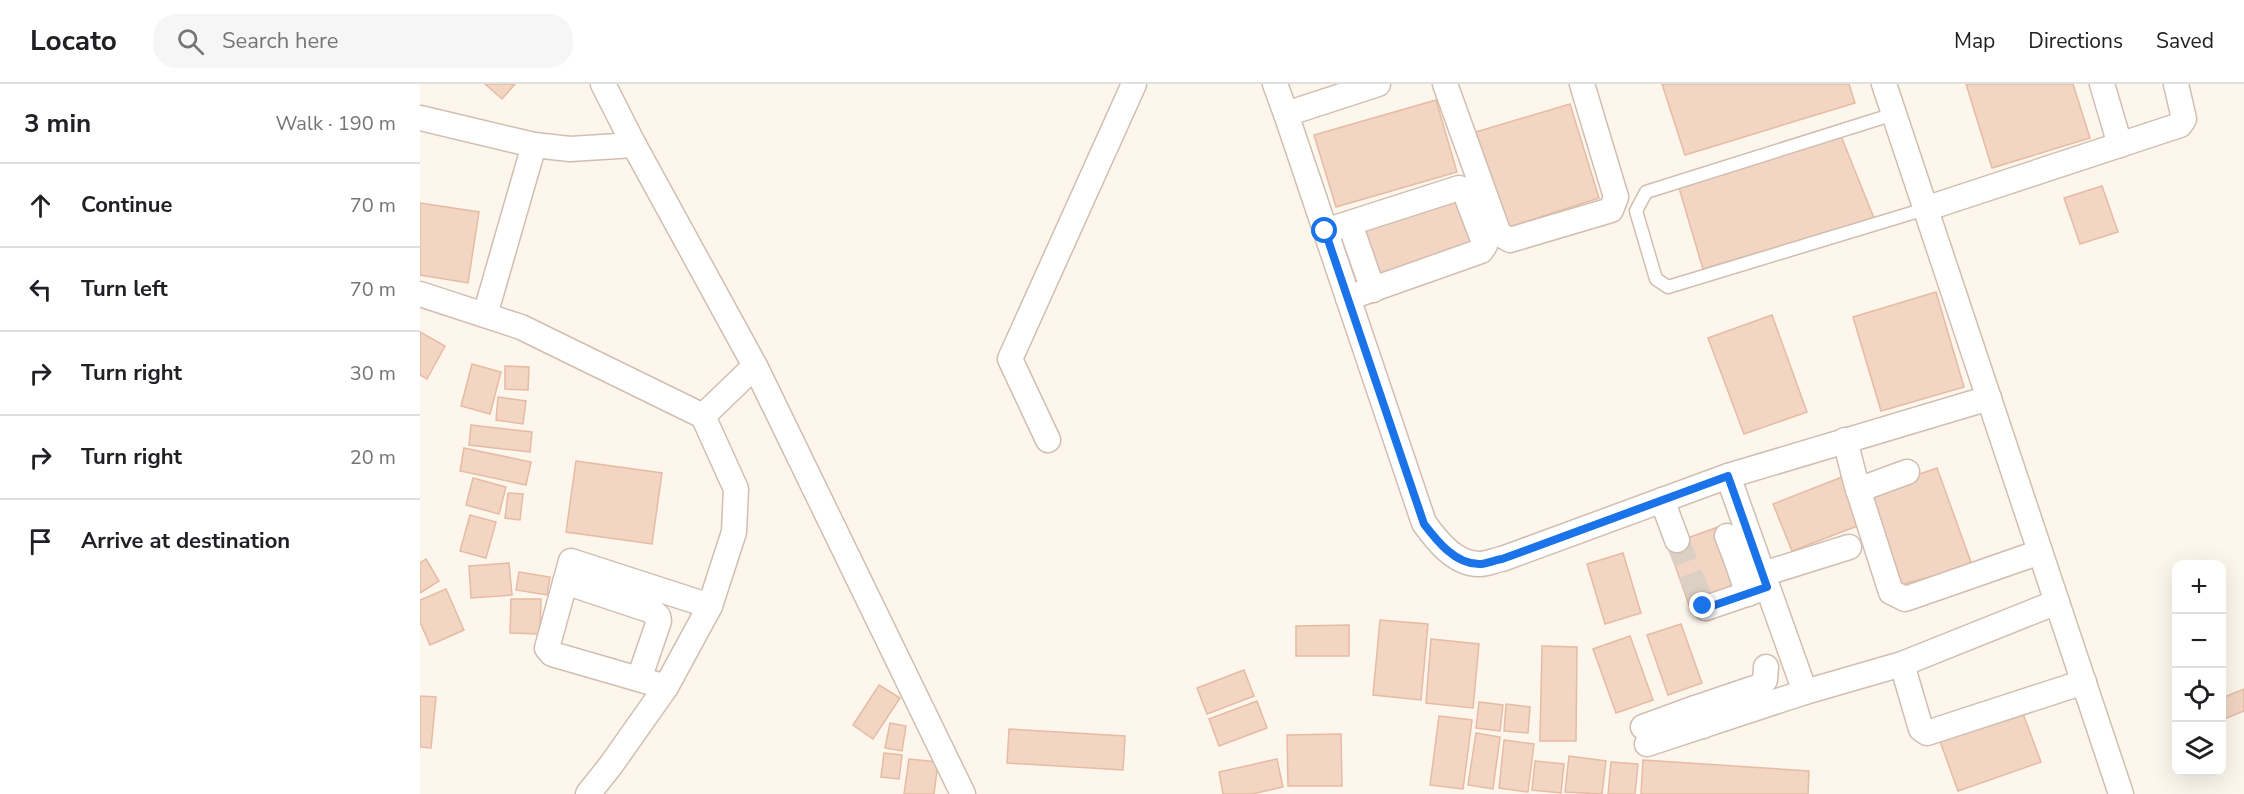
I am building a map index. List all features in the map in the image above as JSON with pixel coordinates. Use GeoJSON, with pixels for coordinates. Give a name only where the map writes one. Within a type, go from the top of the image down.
{"type":"FeatureCollection","features":[{"type":"Feature","properties":{"kind":"street"},"geometry":{"type":"LineString","coordinates":[[603,84],[755,366],[963,794]]}},
{"type":"Feature","properties":{"kind":"street"},"geometry":{"type":"LineString","coordinates":[[1048,440],[1010,358],[1134,84]]}},
{"type":"Feature","properties":{"kind":"street"},"geometry":{"type":"LineString","coordinates":[[1275,84],[1424,524],[1438,543],[1460,559],[1479,564],[1502,559],[1728,476],[1989,398]]}},
{"type":"Feature","properties":{"kind":"street"},"geometry":{"type":"LineString","coordinates":[[1286,114],[1378,84]]}},
{"type":"Feature","properties":{"kind":"street"},"geometry":{"type":"LineString","coordinates":[[1445,84],[1499,234],[1510,240],[1611,210],[1616,197],[1582,84]]}},
{"type":"Feature","properties":{"kind":"street"},"geometry":{"type":"LineString","coordinates":[[1884,84],[2121,794]]}},
{"type":"Feature","properties":{"kind":"street"},"geometry":{"type":"LineString","coordinates":[[2102,84],[2120,145]]}},
{"type":"Feature","properties":{"kind":"street"},"geometry":{"type":"LineString","coordinates":[[1925,209],[2180,125],[2184,119],[2176,84]]}},
{"type":"Feature","properties":{"kind":"street"},"geometry":{"type":"LineString","coordinates":[[420,118],[534,145],[570,149],[634,145]]}},
{"type":"Feature","properties":{"kind":"street"},"geometry":{"type":"LineString","coordinates":[[485,315],[534,145]]}},
{"type":"Feature","properties":{"kind":"street"},"geometry":{"type":"LineString","coordinates":[[1325,231],[1459,188],[1464,190],[1485,245],[1481,251],[1348,298]]}},
{"type":"Feature","properties":{"kind":"street"},"geometry":{"type":"LineString","coordinates":[[1350,224],[1372,290]]}},
{"type":"Feature","properties":{"kind":"street"},"geometry":{"type":"LineString","coordinates":[[420,294],[521,327],[703,416],[736,489],[734,532],[710,606],[666,687],[612,765],[588,794]]}},
{"type":"Feature","properties":{"kind":"street"},"geometry":{"type":"LineString","coordinates":[[703,416],[755,366]]}},
{"type":"Feature","properties":{"kind":"street"},"geometry":{"type":"LineString","coordinates":[[1845,440],[1858,490],[1891,592],[1905,599],[2040,552]]}},
{"type":"Feature","properties":{"kind":"street"},"geometry":{"type":"LineString","coordinates":[[1858,490],[1906,472]]}},
{"type":"Feature","properties":{"kind":"street"},"geometry":{"type":"LineString","coordinates":[[1728,476],[1754,573],[1805,692]]}},
{"type":"Feature","properties":{"kind":"street"},"geometry":{"type":"LineString","coordinates":[[1662,500],[1677,540]]}},
{"type":"Feature","properties":{"kind":"street"},"geometry":{"type":"LineString","coordinates":[[1728,536],[1754,573]]}},
{"type":"Feature","properties":{"kind":"street"},"geometry":{"type":"LineString","coordinates":[[1703,605],[1706,608],[1754,573],[1850,547]]}},
{"type":"Feature","properties":{"kind":"street"},"geometry":{"type":"LineString","coordinates":[[666,687],[552,654],[547,648],[571,561],[710,606]]}},
{"type":"Feature","properties":{"kind":"street"},"geometry":{"type":"LineString","coordinates":[[565,582],[652,611],[658,616],[659,621],[639,679]]}},
{"type":"Feature","properties":{"kind":"street"},"geometry":{"type":"LineString","coordinates":[[1645,736],[1699,717],[1805,692],[1902,664],[2057,602]]}},
{"type":"Feature","properties":{"kind":"street"},"geometry":{"type":"LineString","coordinates":[[1902,664],[1921,729],[1927,733],[2084,682]]}},
{"type":"Feature","properties":{"kind":"street"},"geometry":{"type":"LineString","coordinates":[[1699,717],[1760,686],[1765,680],[1766,667]]}},
{"type":"Feature","properties":{"kind":"lane"},"geometry":{"type":"LineString","coordinates":[[1894,114],[1646,192],[1636,211],[1656,279],[1668,287],[1925,209]]}},
{"type":"Feature","properties":{"kind":"building"},"geometry":{"type":"Polygon","coordinates":[[[485,84],[515,84],[502,99],[485,84]]]}},
{"type":"Feature","properties":{"kind":"building"},"geometry":{"type":"Polygon","coordinates":[[[1662,84],[1849,84],[1855,103],[1685,155],[1662,84]]]}},
{"type":"Feature","properties":{"kind":"building"},"geometry":{"type":"Polygon","coordinates":[[[1966,84],[2073,84],[2090,138],[1992,168],[1966,84]]]}},
{"type":"Feature","properties":{"kind":"building"},"geometry":{"type":"Polygon","coordinates":[[[1436,100],[1457,172],[1336,207],[1314,135],[1436,100]]]}},
{"type":"Feature","properties":{"kind":"building"},"geometry":{"type":"Polygon","coordinates":[[[1570,104],[1599,198],[1506,228],[1469,134],[1570,104]]]}},
{"type":"Feature","properties":{"kind":"building"},"geometry":{"type":"Polygon","coordinates":[[[1841,136],[1874,218],[1703,269],[1679,188],[1841,136]]]}},
{"type":"Feature","properties":{"kind":"building"},"geometry":{"type":"Polygon","coordinates":[[[2102,186],[2118,232],[2080,244],[2064,198],[2102,186]]]}},
{"type":"Feature","properties":{"kind":"building"},"geometry":{"type":"Polygon","coordinates":[[[1462,193],[1481,247],[1378,283],[1358,230],[1462,193]]]}},
{"type":"Feature","properties":{"kind":"building"},"geometry":{"type":"Polygon","coordinates":[[[420,203],[479,212],[468,283],[420,275],[420,203]]]}},
{"type":"Feature","properties":{"kind":"building"},"geometry":{"type":"Polygon","coordinates":[[[1936,292],[1964,387],[1881,411],[1853,317],[1936,292]]]}},
{"type":"Feature","properties":{"kind":"building"},"geometry":{"type":"Polygon","coordinates":[[[1772,315],[1807,412],[1744,434],[1708,338],[1772,315]]]}},
{"type":"Feature","properties":{"kind":"building"},"geometry":{"type":"Polygon","coordinates":[[[420,332],[445,346],[427,379],[420,375],[420,332]]]}},
{"type":"Feature","properties":{"kind":"building"},"geometry":{"type":"Polygon","coordinates":[[[472,364],[501,372],[490,414],[461,406],[472,364]]]}},
{"type":"Feature","properties":{"kind":"building"},"geometry":{"type":"Polygon","coordinates":[[[505,366],[529,367],[528,390],[505,389],[505,366]]]}},
{"type":"Feature","properties":{"kind":"building"},"geometry":{"type":"Polygon","coordinates":[[[498,397],[526,401],[523,424],[496,420],[498,397]]]}},
{"type":"Feature","properties":{"kind":"building"},"geometry":{"type":"Polygon","coordinates":[[[471,425],[532,432],[530,452],[469,445],[471,425]]]}},
{"type":"Feature","properties":{"kind":"building"},"geometry":{"type":"Polygon","coordinates":[[[464,448],[531,462],[526,485],[460,471],[464,448]]]}},
{"type":"Feature","properties":{"kind":"building"},"geometry":{"type":"Polygon","coordinates":[[[576,461],[662,473],[652,544],[566,532],[576,461]]]}},
{"type":"Feature","properties":{"kind":"building"},"geometry":{"type":"Polygon","coordinates":[[[1937,468],[1972,565],[1897,586],[1865,493],[1937,468]]]}},
{"type":"Feature","properties":{"kind":"building"},"geometry":{"type":"Polygon","coordinates":[[[1842,477],[1860,525],[1792,551],[1773,504],[1842,477]]]}},
{"type":"Feature","properties":{"kind":"building"},"geometry":{"type":"Polygon","coordinates":[[[473,478],[506,487],[499,514],[466,505],[473,478]]]}},
{"type":"Feature","properties":{"kind":"building"},"geometry":{"type":"Polygon","coordinates":[[[508,493],[523,494],[520,520],[505,518],[508,493]]]}},
{"type":"Feature","properties":{"kind":"building"},"geometry":{"type":"Polygon","coordinates":[[[470,515],[496,522],[486,558],[460,551],[470,515]]]}},
{"type":"Feature","properties":{"kind":"building"},"geometry":{"type":"Polygon","coordinates":[[[1718,527],[1741,590],[1690,608],[1668,545],[1718,527]]]}},
{"type":"Feature","properties":{"kind":"building"},"geometry":{"type":"Polygon","coordinates":[[[1623,553],[1641,613],[1605,624],[1587,564],[1623,553]]]}},
{"type":"Feature","properties":{"kind":"building"},"geometry":{"type":"Polygon","coordinates":[[[426,559],[439,581],[420,593],[420,563],[426,559]]]}},
{"type":"Feature","properties":{"kind":"building"},"geometry":{"type":"Polygon","coordinates":[[[509,563],[512,595],[471,598],[469,566],[509,563]]]}},
{"type":"Feature","properties":{"kind":"building"},"geometry":{"type":"Polygon","coordinates":[[[519,572],[550,577],[547,595],[516,590],[519,572]]]}},
{"type":"Feature","properties":{"kind":"building"},"geometry":{"type":"Polygon","coordinates":[[[446,589],[464,630],[430,645],[420,622],[420,600],[446,589]]]}},
{"type":"Feature","properties":{"kind":"building"},"geometry":{"type":"Polygon","coordinates":[[[511,599],[541,599],[540,634],[510,633],[511,599]]]}},
{"type":"Feature","properties":{"kind":"building"},"geometry":{"type":"Polygon","coordinates":[[[1380,620],[1428,624],[1421,700],[1373,695],[1380,620]]]}},
{"type":"Feature","properties":{"kind":"building"},"geometry":{"type":"Polygon","coordinates":[[[1681,624],[1702,683],[1668,695],[1647,635],[1681,624]]]}},
{"type":"Feature","properties":{"kind":"building"},"geometry":{"type":"Polygon","coordinates":[[[1349,625],[1349,656],[1296,656],[1296,626],[1349,625]]]}},
{"type":"Feature","properties":{"kind":"building"},"geometry":{"type":"Polygon","coordinates":[[[1630,636],[1653,700],[1616,713],[1593,649],[1630,636]]]}},
{"type":"Feature","properties":{"kind":"building"},"geometry":{"type":"Polygon","coordinates":[[[1431,639],[1479,644],[1473,708],[1426,703],[1431,639]]]}},
{"type":"Feature","properties":{"kind":"building"},"geometry":{"type":"Polygon","coordinates":[[[1542,646],[1577,647],[1576,741],[1540,741],[1542,646]]]}},
{"type":"Feature","properties":{"kind":"building"},"geometry":{"type":"Polygon","coordinates":[[[1244,670],[1254,696],[1207,714],[1197,688],[1244,670]]]}},
{"type":"Feature","properties":{"kind":"building"},"geometry":{"type":"Polygon","coordinates":[[[879,685],[900,698],[873,739],[853,725],[879,685]]]}},
{"type":"Feature","properties":{"kind":"building"},"geometry":{"type":"Polygon","coordinates":[[[2244,689],[2244,711],[2226,718],[2226,696],[2244,689]]]}},
{"type":"Feature","properties":{"kind":"building"},"geometry":{"type":"Polygon","coordinates":[[[420,696],[436,697],[431,748],[420,747],[420,696]]]}},
{"type":"Feature","properties":{"kind":"building"},"geometry":{"type":"Polygon","coordinates":[[[1257,701],[1267,728],[1219,746],[1209,719],[1257,701]]]}},
{"type":"Feature","properties":{"kind":"building"},"geometry":{"type":"Polygon","coordinates":[[[1479,702],[1503,705],[1500,731],[1476,728],[1479,702]]]}},
{"type":"Feature","properties":{"kind":"building"},"geometry":{"type":"Polygon","coordinates":[[[2019,703],[2041,762],[1958,791],[1937,733],[2019,703]]]}},
{"type":"Feature","properties":{"kind":"building"},"geometry":{"type":"Polygon","coordinates":[[[1506,704],[1530,707],[1528,733],[1504,731],[1506,704]]]}},
{"type":"Feature","properties":{"kind":"building"},"geometry":{"type":"Polygon","coordinates":[[[1439,716],[1472,720],[1463,789],[1430,785],[1439,716]]]}},
{"type":"Feature","properties":{"kind":"building"},"geometry":{"type":"Polygon","coordinates":[[[890,723],[906,726],[902,751],[885,748],[890,723]]]}},
{"type":"Feature","properties":{"kind":"building"},"geometry":{"type":"Polygon","coordinates":[[[1009,729],[1125,736],[1123,770],[1007,763],[1009,729]]]}},
{"type":"Feature","properties":{"kind":"building"},"geometry":{"type":"Polygon","coordinates":[[[1476,733],[1500,737],[1493,789],[1468,785],[1476,733]]]}},
{"type":"Feature","properties":{"kind":"building"},"geometry":{"type":"Polygon","coordinates":[[[1341,734],[1342,786],[1288,786],[1287,735],[1341,734]]]}},
{"type":"Feature","properties":{"kind":"building"},"geometry":{"type":"Polygon","coordinates":[[[1504,740],[1534,744],[1528,792],[1499,788],[1504,740]]]}},
{"type":"Feature","properties":{"kind":"building"},"geometry":{"type":"Polygon","coordinates":[[[884,753],[902,755],[899,779],[881,777],[884,753]]]}},
{"type":"Feature","properties":{"kind":"building"},"geometry":{"type":"Polygon","coordinates":[[[1569,756],[1606,761],[1602,794],[1565,792],[1569,756]]]}},
{"type":"Feature","properties":{"kind":"building"},"geometry":{"type":"Polygon","coordinates":[[[909,759],[938,762],[934,794],[904,794],[909,759]]]}},
{"type":"Feature","properties":{"kind":"building"},"geometry":{"type":"Polygon","coordinates":[[[1277,759],[1283,787],[1252,794],[1223,794],[1219,772],[1277,759]]]}},
{"type":"Feature","properties":{"kind":"building"},"geometry":{"type":"Polygon","coordinates":[[[1643,760],[1809,771],[1808,794],[1641,794],[1643,760]]]}},
{"type":"Feature","properties":{"kind":"building"},"geometry":{"type":"Polygon","coordinates":[[[1535,761],[1564,764],[1561,793],[1532,790],[1535,761]]]}},
{"type":"Feature","properties":{"kind":"building"},"geometry":{"type":"Polygon","coordinates":[[[1611,762],[1638,764],[1635,794],[1608,794],[1611,762]]]}},
{"type":"Feature","properties":{"kind":"tunnel"},"geometry":{"type":"LineString","coordinates":[[1677,540],[1703,605]]}},
{"type":"Feature","properties":{"kind":"route"},"geometry":{"type":"LineString","coordinates":[[1325,231],[1424,524],[1438,543],[1460,559],[1479,564],[1502,559],[1728,476],[1767,587],[1706,608],[1703,606]]}}]}
